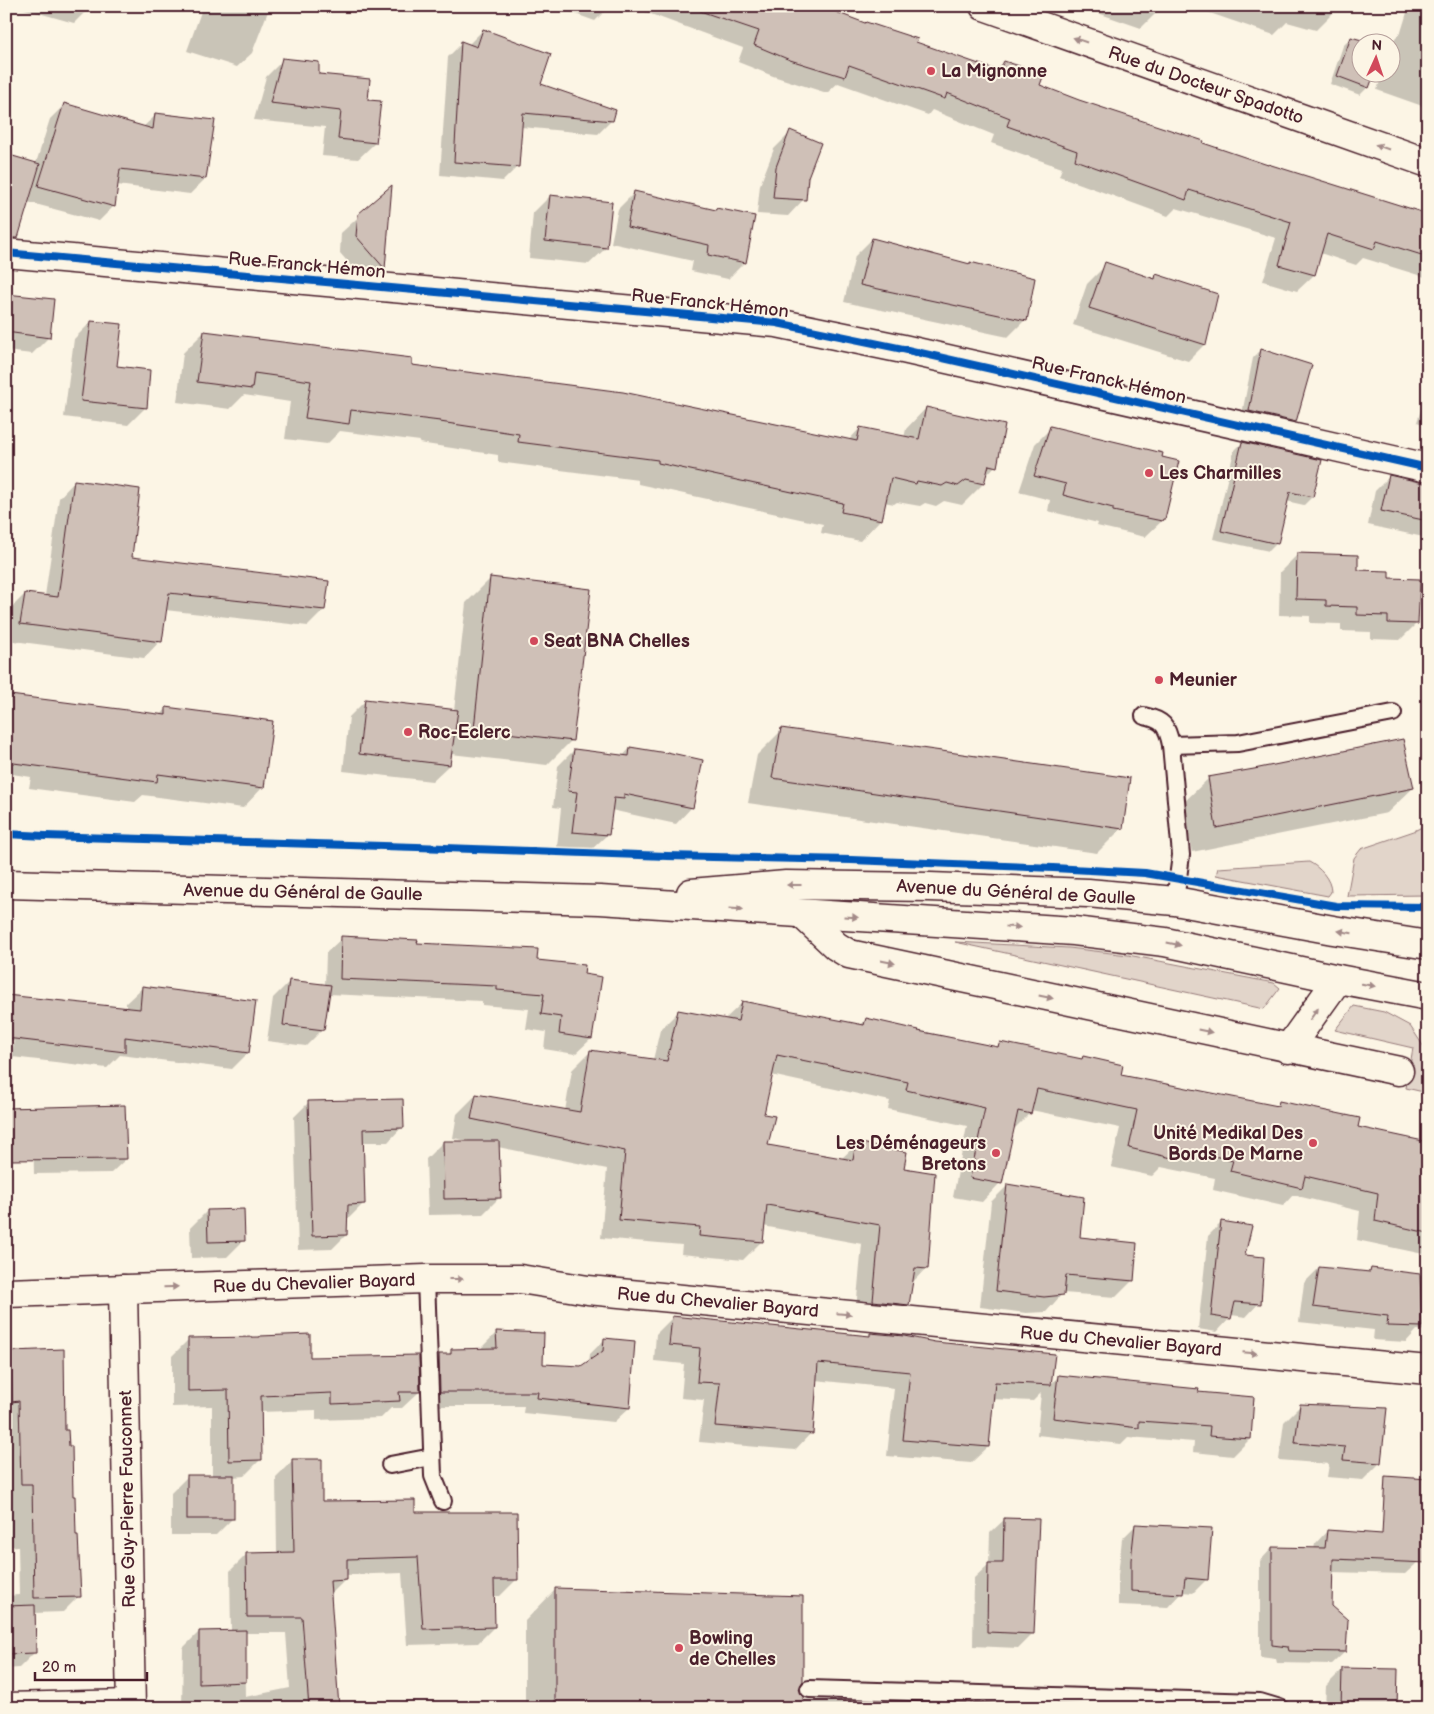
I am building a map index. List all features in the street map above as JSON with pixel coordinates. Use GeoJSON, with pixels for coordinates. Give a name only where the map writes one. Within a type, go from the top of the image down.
{"type":"FeatureCollection","features":[{"type":"Feature","properties":{"kind":"street","name":"Rue du Docteur Spadotto"},"geometry":{"type":"LineString","coordinates":[[984,6],[1428,163]]}},
{"type":"Feature","properties":{"kind":"street","name":"Rue Franck Hémon"},"geometry":{"type":"LineString","coordinates":[[6,253],[777,323],[903,349],[1428,468]]}},
{"type":"Feature","properties":{"kind":"street","name":"Avenue du Général de Gaulle"},"geometry":{"type":"LineString","coordinates":[[6,884],[600,900],[1074,931],[1165,942],[1428,996]]}},
{"type":"Feature","properties":{"kind":"street","name":"Avenue du Général de Gaulle"},"geometry":{"type":"LineString","coordinates":[[600,900],[786,885],[930,887],[1088,893],[1174,901],[1428,945]]}},
{"type":"Feature","properties":{"kind":"street"},"geometry":{"type":"LineString","coordinates":[[802,914],[836,946],[849,954],[1399,1072]]}},
{"type":"Feature","properties":{"kind":"street"},"geometry":{"type":"LineString","coordinates":[[1288,1049],[1338,979]]}},
{"type":"Feature","properties":{"kind":"street","name":"Rue du Chevalier Bayard"},"geometry":{"type":"LineString","coordinates":[[6,1293],[426,1279],[520,1279],[588,1290],[1428,1370]]}},
{"type":"Feature","properties":{"kind":"street","name":"Rue Guy-Pierre Fauconnet"},"geometry":{"type":"LineString","coordinates":[[123,1289],[131,1706]]}},
{"type":"Feature","properties":{"kind":"street"},"geometry":{"type":"LineString","coordinates":[[6,1707],[131,1706]]}},
{"type":"Feature","properties":{"kind":"lane"},"geometry":{"type":"LineString","coordinates":[[1171,744],[1238,743],[1393,713]]}},
{"type":"Feature","properties":{"kind":"lane"},"geometry":{"type":"LineString","coordinates":[[1144,716],[1158,719],[1164,724],[1171,744],[1181,856],[1174,901]]}},
{"type":"Feature","properties":{"kind":"lane"},"geometry":{"type":"LineString","coordinates":[[426,1279],[433,1476],[443,1501]]}},
{"type":"Feature","properties":{"kind":"lane"},"geometry":{"type":"LineString","coordinates":[[390,1465],[432,1457]]}},
{"type":"Feature","properties":{"kind":"lane"},"geometry":{"type":"LineString","coordinates":[[809,1689],[1260,1702],[1280,1708]]}},
{"type":"Feature","properties":{"kind":"shaded area"},"geometry":{"type":"Polygon","coordinates":[[[1428,824],[1428,895],[1347,896],[1354,858],[1361,849],[1414,831],[1428,824]]]}},
{"type":"Feature","properties":{"kind":"shaded area"},"geometry":{"type":"Polygon","coordinates":[[[1309,862],[1317,867],[1327,878],[1331,892],[1328,896],[1216,875],[1218,868],[1309,862]]]}},
{"type":"Feature","properties":{"kind":"shaded area"},"geometry":{"type":"Polygon","coordinates":[[[955,942],[1069,948],[1128,955],[1274,983],[1280,988],[1264,1009],[955,942]]]}},
{"type":"Feature","properties":{"kind":"shaded area"},"geometry":{"type":"Polygon","coordinates":[[[1354,1006],[1384,1012],[1410,1026],[1428,1053],[1428,1093],[1406,1088],[1413,1048],[1335,1030],[1354,1006]]]}},
{"type":"Feature","properties":{"kind":"building"},"geometry":{"type":"Polygon","coordinates":[[[700,6],[820,6],[865,23],[918,39],[916,42],[999,71],[1004,61],[1044,74],[1040,85],[1079,100],[1204,141],[1203,143],[1268,165],[1428,214],[1428,257],[1377,241],[1374,249],[1327,234],[1315,275],[1279,265],[1291,222],[1189,190],[1186,200],[1075,160],[1077,151],[1007,126],[1010,118],[947,93],[945,99],[849,65],[845,77],[790,60],[754,45],[759,31],[700,11],[700,6]]]}},
{"type":"Feature","properties":{"kind":"building"},"geometry":{"type":"Polygon","coordinates":[[[483,29],[551,54],[541,84],[616,110],[613,121],[523,113],[519,167],[454,162],[461,41],[477,47],[483,29]]]}},
{"type":"Feature","properties":{"kind":"building"},"geometry":{"type":"Polygon","coordinates":[[[1351,37],[1352,37],[1352,82],[1337,76],[1351,37]]]}},
{"type":"Feature","properties":{"kind":"building"},"geometry":{"type":"Polygon","coordinates":[[[282,58],[319,62],[319,74],[370,79],[368,100],[381,101],[376,143],[338,139],[341,111],[270,103],[282,58]]]}},
{"type":"Feature","properties":{"kind":"building"},"geometry":{"type":"Polygon","coordinates":[[[1353,82],[1371,82],[1369,88],[1353,82]]]}},
{"type":"Feature","properties":{"kind":"building"},"geometry":{"type":"Polygon","coordinates":[[[64,103],[153,129],[155,113],[215,120],[206,179],[120,169],[115,207],[38,186],[64,103]]]}},
{"type":"Feature","properties":{"kind":"building"},"geometry":{"type":"Polygon","coordinates":[[[790,130],[821,143],[808,177],[806,200],[773,198],[776,167],[790,130]]]}},
{"type":"Feature","properties":{"kind":"building"},"geometry":{"type":"Polygon","coordinates":[[[6,154],[40,164],[18,238],[6,238],[6,154]]]}},
{"type":"Feature","properties":{"kind":"building"},"geometry":{"type":"Polygon","coordinates":[[[392,185],[385,269],[356,236],[358,214],[392,185]]]}},
{"type":"Feature","properties":{"kind":"building"},"geometry":{"type":"Polygon","coordinates":[[[634,191],[716,210],[716,208],[755,216],[746,263],[708,255],[709,245],[627,227],[634,191]]]}},
{"type":"Feature","properties":{"kind":"building"},"geometry":{"type":"Polygon","coordinates":[[[550,195],[612,202],[607,248],[545,241],[550,195]]]}},
{"type":"Feature","properties":{"kind":"building"},"geometry":{"type":"Polygon","coordinates":[[[872,238],[970,264],[970,262],[1035,278],[1027,321],[860,285],[872,238]]]}},
{"type":"Feature","properties":{"kind":"building"},"geometry":{"type":"Polygon","coordinates":[[[1105,262],[1155,279],[1156,274],[1218,294],[1206,345],[1089,308],[1105,262]]]}},
{"type":"Feature","properties":{"kind":"building"},"geometry":{"type":"Polygon","coordinates":[[[6,294],[54,299],[50,338],[6,332],[6,294]]]}},
{"type":"Feature","properties":{"kind":"building"},"geometry":{"type":"Polygon","coordinates":[[[91,321],[122,324],[117,366],[150,370],[147,408],[81,401],[91,321]]]}},
{"type":"Feature","properties":{"kind":"building"},"geometry":{"type":"Polygon","coordinates":[[[204,331],[412,358],[412,365],[623,392],[857,441],[860,427],[919,439],[926,407],[1005,425],[997,467],[989,465],[984,484],[966,480],[958,486],[947,483],[942,486],[917,481],[916,484],[891,478],[882,520],[841,512],[843,503],[658,463],[658,460],[518,442],[519,434],[440,421],[351,410],[349,424],[305,418],[311,381],[254,373],[252,389],[197,382],[204,331]]]}},
{"type":"Feature","properties":{"kind":"building"},"geometry":{"type":"Polygon","coordinates":[[[1261,349],[1312,365],[1296,422],[1249,411],[1261,349]]]}},
{"type":"Feature","properties":{"kind":"building"},"geometry":{"type":"Polygon","coordinates":[[[1050,426],[1163,453],[1162,457],[1179,461],[1165,519],[1162,521],[1113,511],[1113,508],[1063,495],[1066,484],[1034,476],[1050,426]]]}},
{"type":"Feature","properties":{"kind":"building"},"geometry":{"type":"Polygon","coordinates":[[[1242,442],[1322,460],[1313,497],[1290,492],[1278,544],[1221,531],[1242,442]]]}},
{"type":"Feature","properties":{"kind":"building"},"geometry":{"type":"Polygon","coordinates":[[[1389,475],[1428,484],[1428,521],[1381,511],[1389,475]]]}},
{"type":"Feature","properties":{"kind":"building"},"geometry":{"type":"Polygon","coordinates":[[[74,480],[140,489],[132,557],[329,581],[325,610],[169,593],[162,642],[20,624],[25,593],[58,597],[74,480]]]}},
{"type":"Feature","properties":{"kind":"building"},"geometry":{"type":"Polygon","coordinates":[[[1297,553],[1358,555],[1358,570],[1389,571],[1389,578],[1420,579],[1418,624],[1388,623],[1388,616],[1357,615],[1357,607],[1326,606],[1326,600],[1296,599],[1297,553]]]}},
{"type":"Feature","properties":{"kind":"building","name":"Seat BNA Chelles"},"geometry":{"type":"Polygon","coordinates":[[[490,577],[591,589],[573,741],[474,729],[490,577]]]}},
{"type":"Feature","properties":{"kind":"building"},"geometry":{"type":"Polygon","coordinates":[[[10,695],[166,715],[166,707],[273,721],[264,788],[158,774],[157,782],[6,762],[6,722],[10,695]]]}},
{"type":"Feature","properties":{"kind":"building","name":"Roc-Eclerc"},"geometry":{"type":"Polygon","coordinates":[[[365,699],[458,710],[450,765],[359,754],[365,699]]]}},
{"type":"Feature","properties":{"kind":"building"},"geometry":{"type":"Polygon","coordinates":[[[781,728],[1130,778],[1123,829],[772,778],[781,728]]]}},
{"type":"Feature","properties":{"kind":"building"},"geometry":{"type":"Polygon","coordinates":[[[1403,739],[1414,788],[1216,828],[1208,777],[1403,739]]]}},
{"type":"Feature","properties":{"kind":"building"},"geometry":{"type":"Polygon","coordinates":[[[630,747],[667,752],[703,760],[693,808],[624,794],[624,799],[614,798],[609,835],[572,832],[577,792],[568,791],[574,749],[629,756],[630,747]]]}},
{"type":"Feature","properties":{"kind":"building"},"geometry":{"type":"Polygon","coordinates":[[[341,936],[418,940],[417,943],[538,949],[537,960],[585,965],[584,974],[602,977],[592,1039],[559,1034],[561,1017],[541,1014],[544,994],[497,990],[497,986],[340,979],[341,936]]]}},
{"type":"Feature","properties":{"kind":"building"},"geometry":{"type":"Polygon","coordinates":[[[289,980],[331,985],[324,1030],[283,1025],[289,980]]]}},
{"type":"Feature","properties":{"kind":"building"},"geometry":{"type":"Polygon","coordinates":[[[142,986],[256,1001],[249,1053],[125,1037],[125,1052],[6,1038],[6,995],[140,1009],[142,986]]]}},
{"type":"Feature","properties":{"kind":"building"},"geometry":{"type":"Polygon","coordinates":[[[742,1001],[864,1025],[866,1018],[918,1031],[998,1047],[1000,1042],[1082,1059],[1083,1056],[1123,1065],[1121,1075],[1278,1106],[1279,1101],[1360,1118],[1358,1127],[1428,1142],[1428,1233],[1375,1221],[1378,1193],[1305,1176],[1302,1188],[1230,1171],[1233,1160],[1174,1148],[1172,1158],[1129,1148],[1137,1110],[1037,1089],[1031,1114],[1018,1111],[1002,1184],[970,1178],[985,1108],[906,1090],[908,1082],[777,1055],[764,1114],[775,1116],[768,1145],[853,1160],[856,1142],[907,1152],[904,1168],[935,1173],[928,1269],[915,1268],[909,1305],[873,1301],[880,1225],[767,1205],[763,1242],[699,1236],[700,1227],[619,1220],[625,1151],[471,1119],[476,1094],[580,1112],[590,1050],[667,1061],[678,1010],[738,1021],[742,1001]]]}},
{"type":"Feature","properties":{"kind":"building"},"geometry":{"type":"Polygon","coordinates":[[[403,1099],[404,1128],[363,1129],[365,1204],[348,1205],[347,1235],[312,1236],[308,1101],[403,1099]]]}},
{"type":"Feature","properties":{"kind":"building"},"geometry":{"type":"Polygon","coordinates":[[[125,1105],[127,1159],[6,1160],[6,1108],[125,1105]]]}},
{"type":"Feature","properties":{"kind":"building"},"geometry":{"type":"Polygon","coordinates":[[[443,1141],[499,1141],[501,1198],[444,1199],[443,1141]]]}},
{"type":"Feature","properties":{"kind":"building"},"geometry":{"type":"Polygon","coordinates":[[[1007,1184],[1084,1197],[1080,1237],[1137,1243],[1134,1281],[1066,1275],[1064,1295],[1044,1297],[996,1291],[1007,1184]]]}},
{"type":"Feature","properties":{"kind":"building"},"geometry":{"type":"Polygon","coordinates":[[[244,1209],[245,1241],[208,1242],[207,1210],[244,1209]]]}},
{"type":"Feature","properties":{"kind":"building"},"geometry":{"type":"Polygon","coordinates":[[[1221,1221],[1252,1226],[1245,1255],[1264,1257],[1261,1304],[1235,1302],[1231,1319],[1211,1316],[1221,1221]]]}},
{"type":"Feature","properties":{"kind":"building"},"geometry":{"type":"Polygon","coordinates":[[[1319,1267],[1370,1272],[1371,1268],[1420,1274],[1422,1327],[1387,1326],[1388,1316],[1313,1307],[1319,1267]]]}},
{"type":"Feature","properties":{"kind":"building"},"geometry":{"type":"Polygon","coordinates":[[[672,1316],[870,1336],[870,1333],[904,1336],[935,1342],[1055,1354],[1051,1385],[995,1382],[989,1447],[903,1440],[910,1372],[818,1363],[813,1434],[715,1426],[720,1383],[697,1382],[700,1348],[669,1345],[672,1316]]]}},
{"type":"Feature","properties":{"kind":"building"},"geometry":{"type":"Polygon","coordinates":[[[496,1331],[544,1333],[543,1364],[581,1366],[603,1351],[604,1338],[635,1341],[630,1408],[537,1398],[538,1392],[440,1392],[439,1354],[451,1354],[451,1349],[497,1348],[496,1331]]]}},
{"type":"Feature","properties":{"kind":"building"},"geometry":{"type":"Polygon","coordinates":[[[310,1334],[310,1357],[419,1355],[420,1392],[399,1392],[400,1401],[332,1404],[332,1393],[261,1396],[262,1460],[229,1461],[228,1390],[188,1391],[188,1338],[310,1334]]]}},
{"type":"Feature","properties":{"kind":"building"},"geometry":{"type":"Polygon","coordinates":[[[64,1349],[65,1430],[68,1430],[69,1446],[72,1446],[73,1496],[75,1496],[81,1597],[34,1598],[32,1484],[21,1484],[19,1401],[12,1402],[11,1351],[64,1349]]]}},
{"type":"Feature","properties":{"kind":"building"},"geometry":{"type":"Polygon","coordinates":[[[1058,1375],[1199,1389],[1198,1392],[1254,1397],[1251,1439],[1209,1436],[1210,1426],[1139,1421],[1139,1428],[1053,1418],[1058,1375]]]}},
{"type":"Feature","properties":{"kind":"building"},"geometry":{"type":"Polygon","coordinates":[[[1300,1404],[1387,1408],[1381,1463],[1343,1460],[1345,1447],[1295,1443],[1300,1404]]]}},
{"type":"Feature","properties":{"kind":"building"},"geometry":{"type":"Polygon","coordinates":[[[292,1459],[322,1459],[322,1501],[415,1500],[415,1512],[517,1512],[518,1580],[494,1580],[495,1627],[423,1629],[418,1557],[347,1559],[347,1580],[330,1581],[339,1708],[309,1708],[302,1617],[247,1617],[246,1553],[294,1552],[292,1459]]]}},
{"type":"Feature","properties":{"kind":"building"},"geometry":{"type":"Polygon","coordinates":[[[187,1475],[234,1475],[234,1519],[187,1519],[187,1475]]]}},
{"type":"Feature","properties":{"kind":"building"},"geometry":{"type":"Polygon","coordinates":[[[1385,1476],[1428,1479],[1428,1563],[1333,1559],[1332,1606],[1348,1620],[1346,1652],[1289,1651],[1288,1647],[1272,1645],[1272,1547],[1325,1548],[1327,1530],[1382,1534],[1385,1476]]]}},
{"type":"Feature","properties":{"kind":"building"},"geometry":{"type":"Polygon","coordinates":[[[1004,1518],[1039,1519],[1034,1634],[987,1632],[988,1563],[1003,1563],[1004,1518]]]}},
{"type":"Feature","properties":{"kind":"building"},"geometry":{"type":"Polygon","coordinates":[[[1135,1524],[1212,1528],[1208,1580],[1185,1578],[1183,1594],[1131,1591],[1131,1560],[1135,1524]]]}},
{"type":"Feature","properties":{"kind":"building","name":"Bowling de Chelles"},"geometry":{"type":"Polygon","coordinates":[[[555,1588],[803,1596],[803,1681],[799,1689],[803,1697],[803,1708],[555,1708],[555,1588]]]}},
{"type":"Feature","properties":{"kind":"building"},"geometry":{"type":"Polygon","coordinates":[[[35,1605],[36,1653],[6,1654],[6,1606],[35,1605]]]}},
{"type":"Feature","properties":{"kind":"building"},"geometry":{"type":"Polygon","coordinates":[[[246,1630],[246,1682],[199,1684],[199,1631],[246,1630]]]}},
{"type":"Feature","properties":{"kind":"building"},"geometry":{"type":"Polygon","coordinates":[[[1342,1668],[1398,1669],[1397,1708],[1341,1708],[1342,1668]]]}},
{"type":"Feature","properties":{"kind":"cycle path"},"geometry":{"type":"LineString","coordinates":[[6,253],[777,323],[903,349],[1428,468]]}},
{"type":"Feature","properties":{"kind":"cycle path"},"geometry":{"type":"LineString","coordinates":[[6,834],[1053,868],[1145,873],[1336,906],[1428,907]]}},
{"type":"Feature","properties":{"kind":"place","name":"La Mignonne"},"geometry":{"type":"Point","coordinates":[931,71]}},
{"type":"Feature","properties":{"kind":"place","name":"Les Charmilles"},"geometry":{"type":"Point","coordinates":[1149,473]}},
{"type":"Feature","properties":{"kind":"place","name":"Seat BNA Chelles"},"geometry":{"type":"Point","coordinates":[534,641]}},
{"type":"Feature","properties":{"kind":"place","name":"Meunier"},"geometry":{"type":"Point","coordinates":[1159,680]}},
{"type":"Feature","properties":{"kind":"place","name":"Roc-Eclerc"},"geometry":{"type":"Point","coordinates":[408,732]}},
{"type":"Feature","properties":{"kind":"place","name":"Unité Medikal Des Bords De Marne"},"geometry":{"type":"Point","coordinates":[1313,1143]}},
{"type":"Feature","properties":{"kind":"place","name":"Les Déménageurs Bretons"},"geometry":{"type":"Point","coordinates":[996,1153]}},
{"type":"Feature","properties":{"kind":"place","name":"Bowling de Chelles"},"geometry":{"type":"Point","coordinates":[679,1648]}}]}
